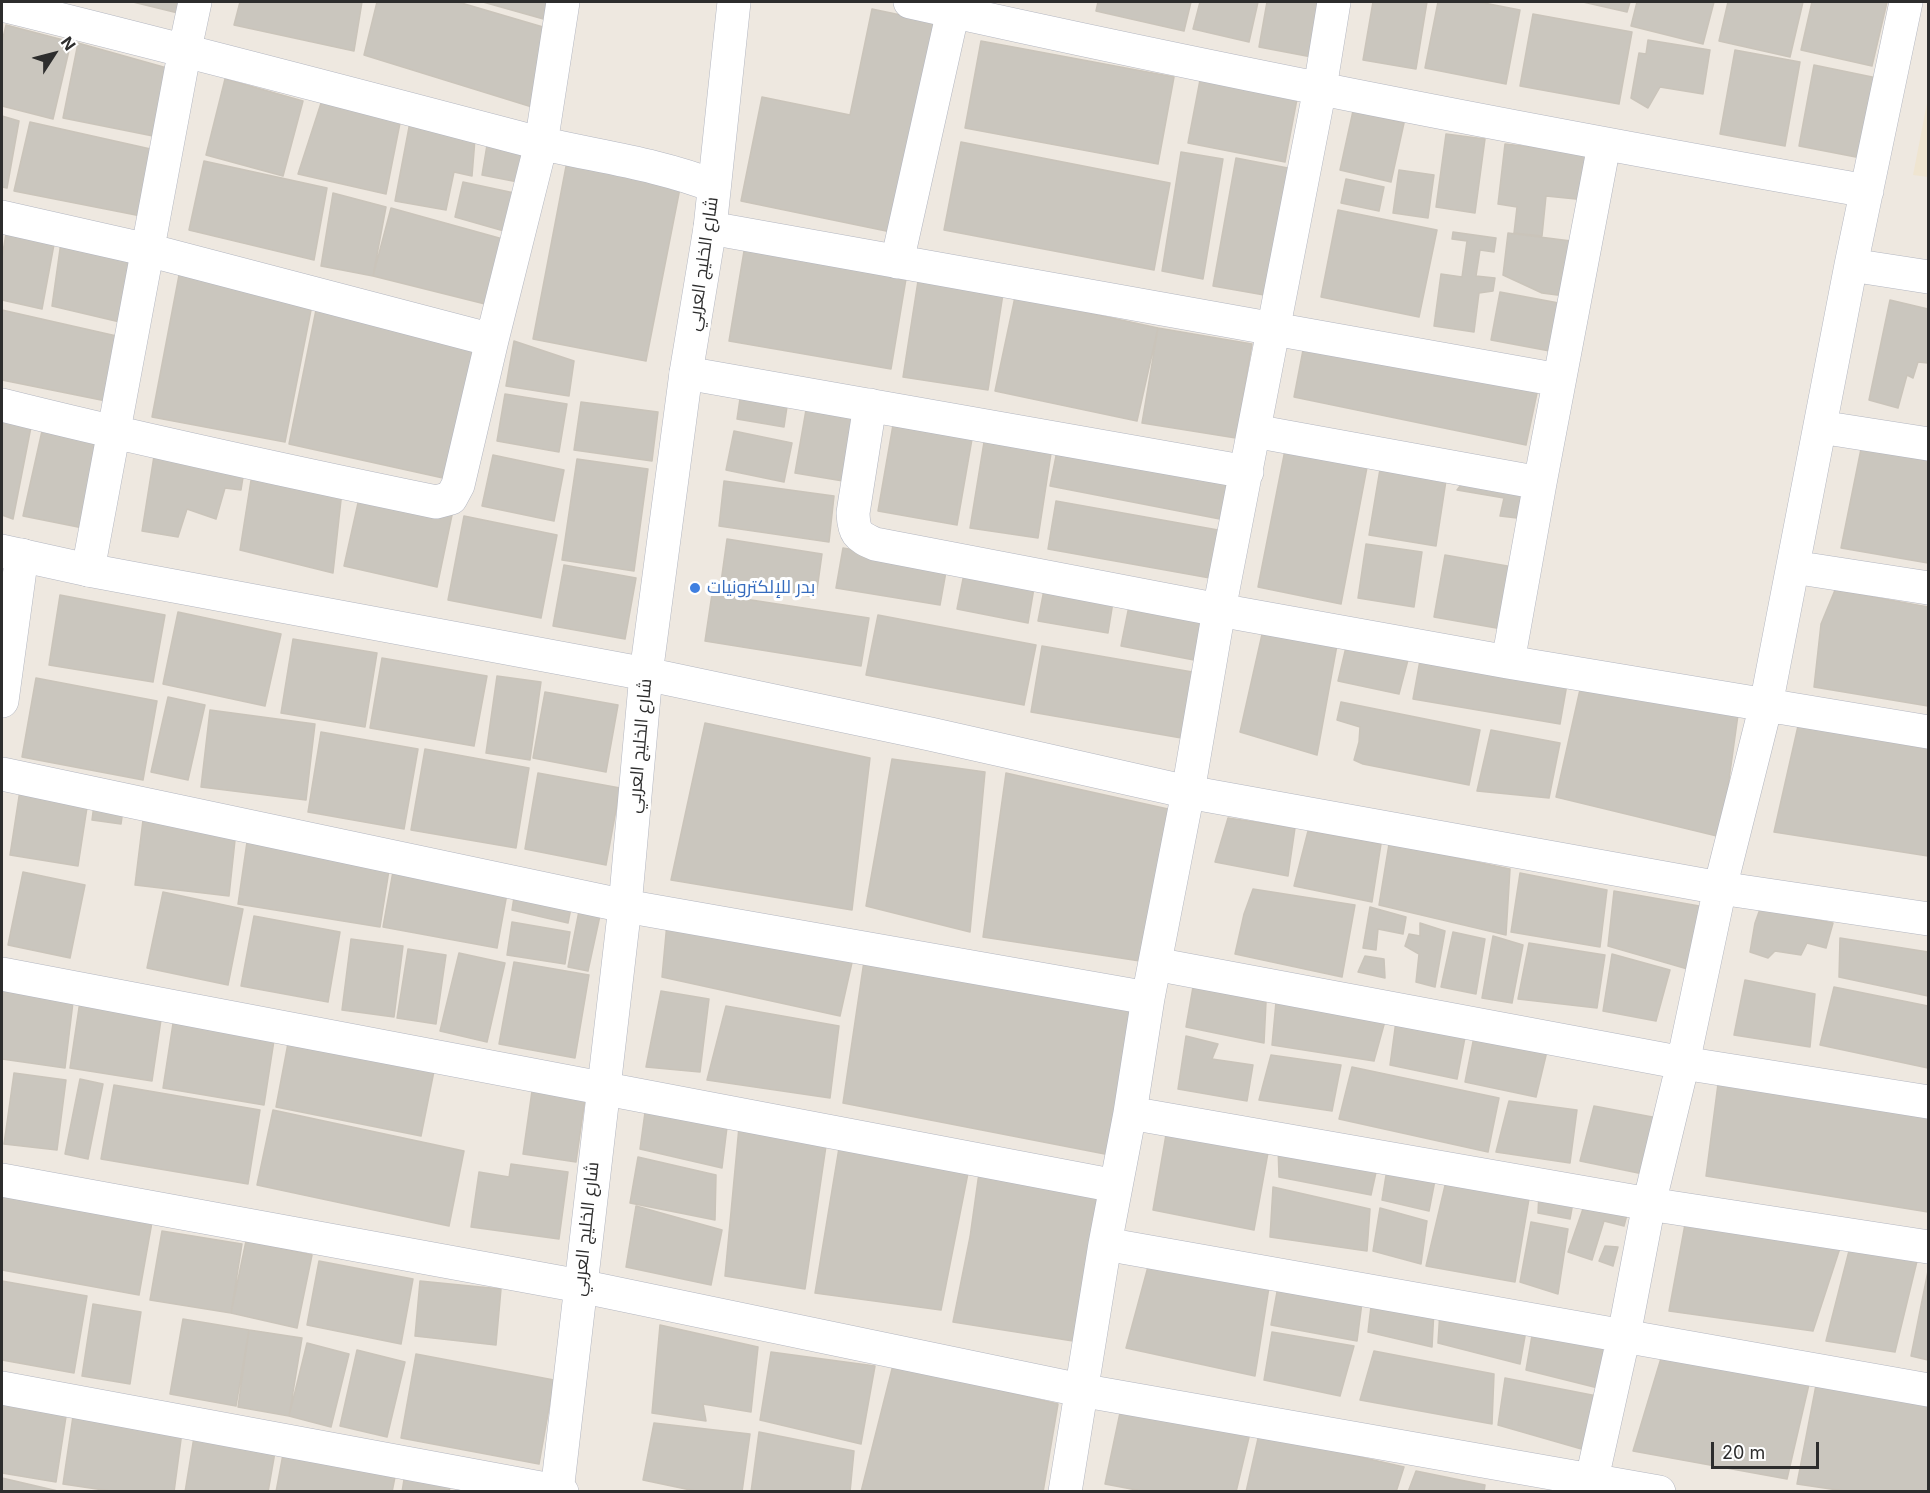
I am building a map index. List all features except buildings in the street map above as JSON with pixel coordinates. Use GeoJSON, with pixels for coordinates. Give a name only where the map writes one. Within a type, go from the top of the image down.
{"type":"FeatureCollection","features":[{"type":"Feature","properties":{"kind":"street"},"geometry":{"type":"LineString","coordinates":[[87,570],[195,2]]}},
{"type":"Feature","properties":{"kind":"street"},"geometry":{"type":"LineString","coordinates":[[2,405],[114,433],[436,502],[451,498],[459,485],[492,340],[541,144],[563,2]]}},
{"type":"Feature","properties":{"kind":"street","name":"شارع الخليج العربي"},"geometry":{"type":"LineString","coordinates":[[559,1491],[602,1090],[625,906],[646,674],[686,373],[710,228],[734,2]]}},
{"type":"Feature","properties":{"kind":"street"},"geometry":{"type":"LineString","coordinates":[[910,2],[1604,145],[1867,190]]}},
{"type":"Feature","properties":{"kind":"street"},"geometry":{"type":"LineString","coordinates":[[1065,1491],[1080,1390],[1130,1113],[1148,998],[1188,792],[1219,610],[1275,329],[1334,2]]}},
{"type":"Feature","properties":{"kind":"street"},"geometry":{"type":"LineString","coordinates":[[1591,1485],[1624,1335],[1649,1204],[1683,1063],[1720,888],[1766,705],[1851,264],[1906,2]]}},
{"type":"Feature","properties":{"kind":"street"},"geometry":{"type":"LineString","coordinates":[[2,4],[185,49],[541,144],[683,174],[714,186]]}},
{"type":"Feature","properties":{"kind":"street"},"geometry":{"type":"LineString","coordinates":[[897,262],[952,11]]}},
{"type":"Feature","properties":{"kind":"street"},"geometry":{"type":"LineString","coordinates":[[1508,662],[1604,145]]}},
{"type":"Feature","properties":{"kind":"street"},"geometry":{"type":"LineString","coordinates":[[2,216],[148,250],[492,340]]}},
{"type":"Feature","properties":{"kind":"street"},"geometry":{"type":"LineString","coordinates":[[710,228],[1559,380]]}},
{"type":"Feature","properties":{"kind":"street"},"geometry":{"type":"LineString","coordinates":[[1851,264],[1929,277]]}},
{"type":"Feature","properties":{"kind":"street"},"geometry":{"type":"LineString","coordinates":[[686,373],[1247,472]]}},
{"type":"Feature","properties":{"kind":"street"},"geometry":{"type":"LineString","coordinates":[[870,405],[853,513],[854,527],[860,537],[875,544],[1219,610],[1508,662],[1929,732]]}},
{"type":"Feature","properties":{"kind":"street"},"geometry":{"type":"LineString","coordinates":[[1820,427],[1929,444]]}},
{"type":"Feature","properties":{"kind":"street"},"geometry":{"type":"LineString","coordinates":[[1254,431],[1540,483]]}},
{"type":"Feature","properties":{"kind":"street"},"geometry":{"type":"LineString","coordinates":[[2,701],[12,553],[87,570],[646,674],[1188,792],[1720,888],[1929,919]]}},
{"type":"Feature","properties":{"kind":"street"},"geometry":{"type":"LineString","coordinates":[[1793,567],[1929,588]]}},
{"type":"Feature","properties":{"kind":"street"},"geometry":{"type":"LineString","coordinates":[[2,774],[625,906],[1148,998]]}},
{"type":"Feature","properties":{"kind":"street"},"geometry":{"type":"LineString","coordinates":[[1155,964],[1683,1063],[1929,1102]]}},
{"type":"Feature","properties":{"kind":"street"},"geometry":{"type":"LineString","coordinates":[[2,974],[1116,1186]]}},
{"type":"Feature","properties":{"kind":"street"},"geometry":{"type":"LineString","coordinates":[[1130,1113],[1649,1204],[1929,1247]]}},
{"type":"Feature","properties":{"kind":"street"},"geometry":{"type":"LineString","coordinates":[[2,1180],[580,1286],[1080,1390],[1591,1485],[1659,1491]]}},
{"type":"Feature","properties":{"kind":"street"},"geometry":{"type":"LineString","coordinates":[[1105,1244],[1929,1390]]}},
{"type":"Feature","properties":{"kind":"street"},"geometry":{"type":"LineString","coordinates":[[2,1388],[559,1491]]}},
{"type":"Feature","properties":{"kind":"shaded area"},"geometry":{"type":"Polygon","coordinates":[[[1928,98],[1928,177],[1913,175],[1928,98]]]}},
{"type":"Feature","properties":{"kind":"place","name":"بدر للإلكترونيات"},"geometry":{"type":"Point","coordinates":[695,588]}}]}
